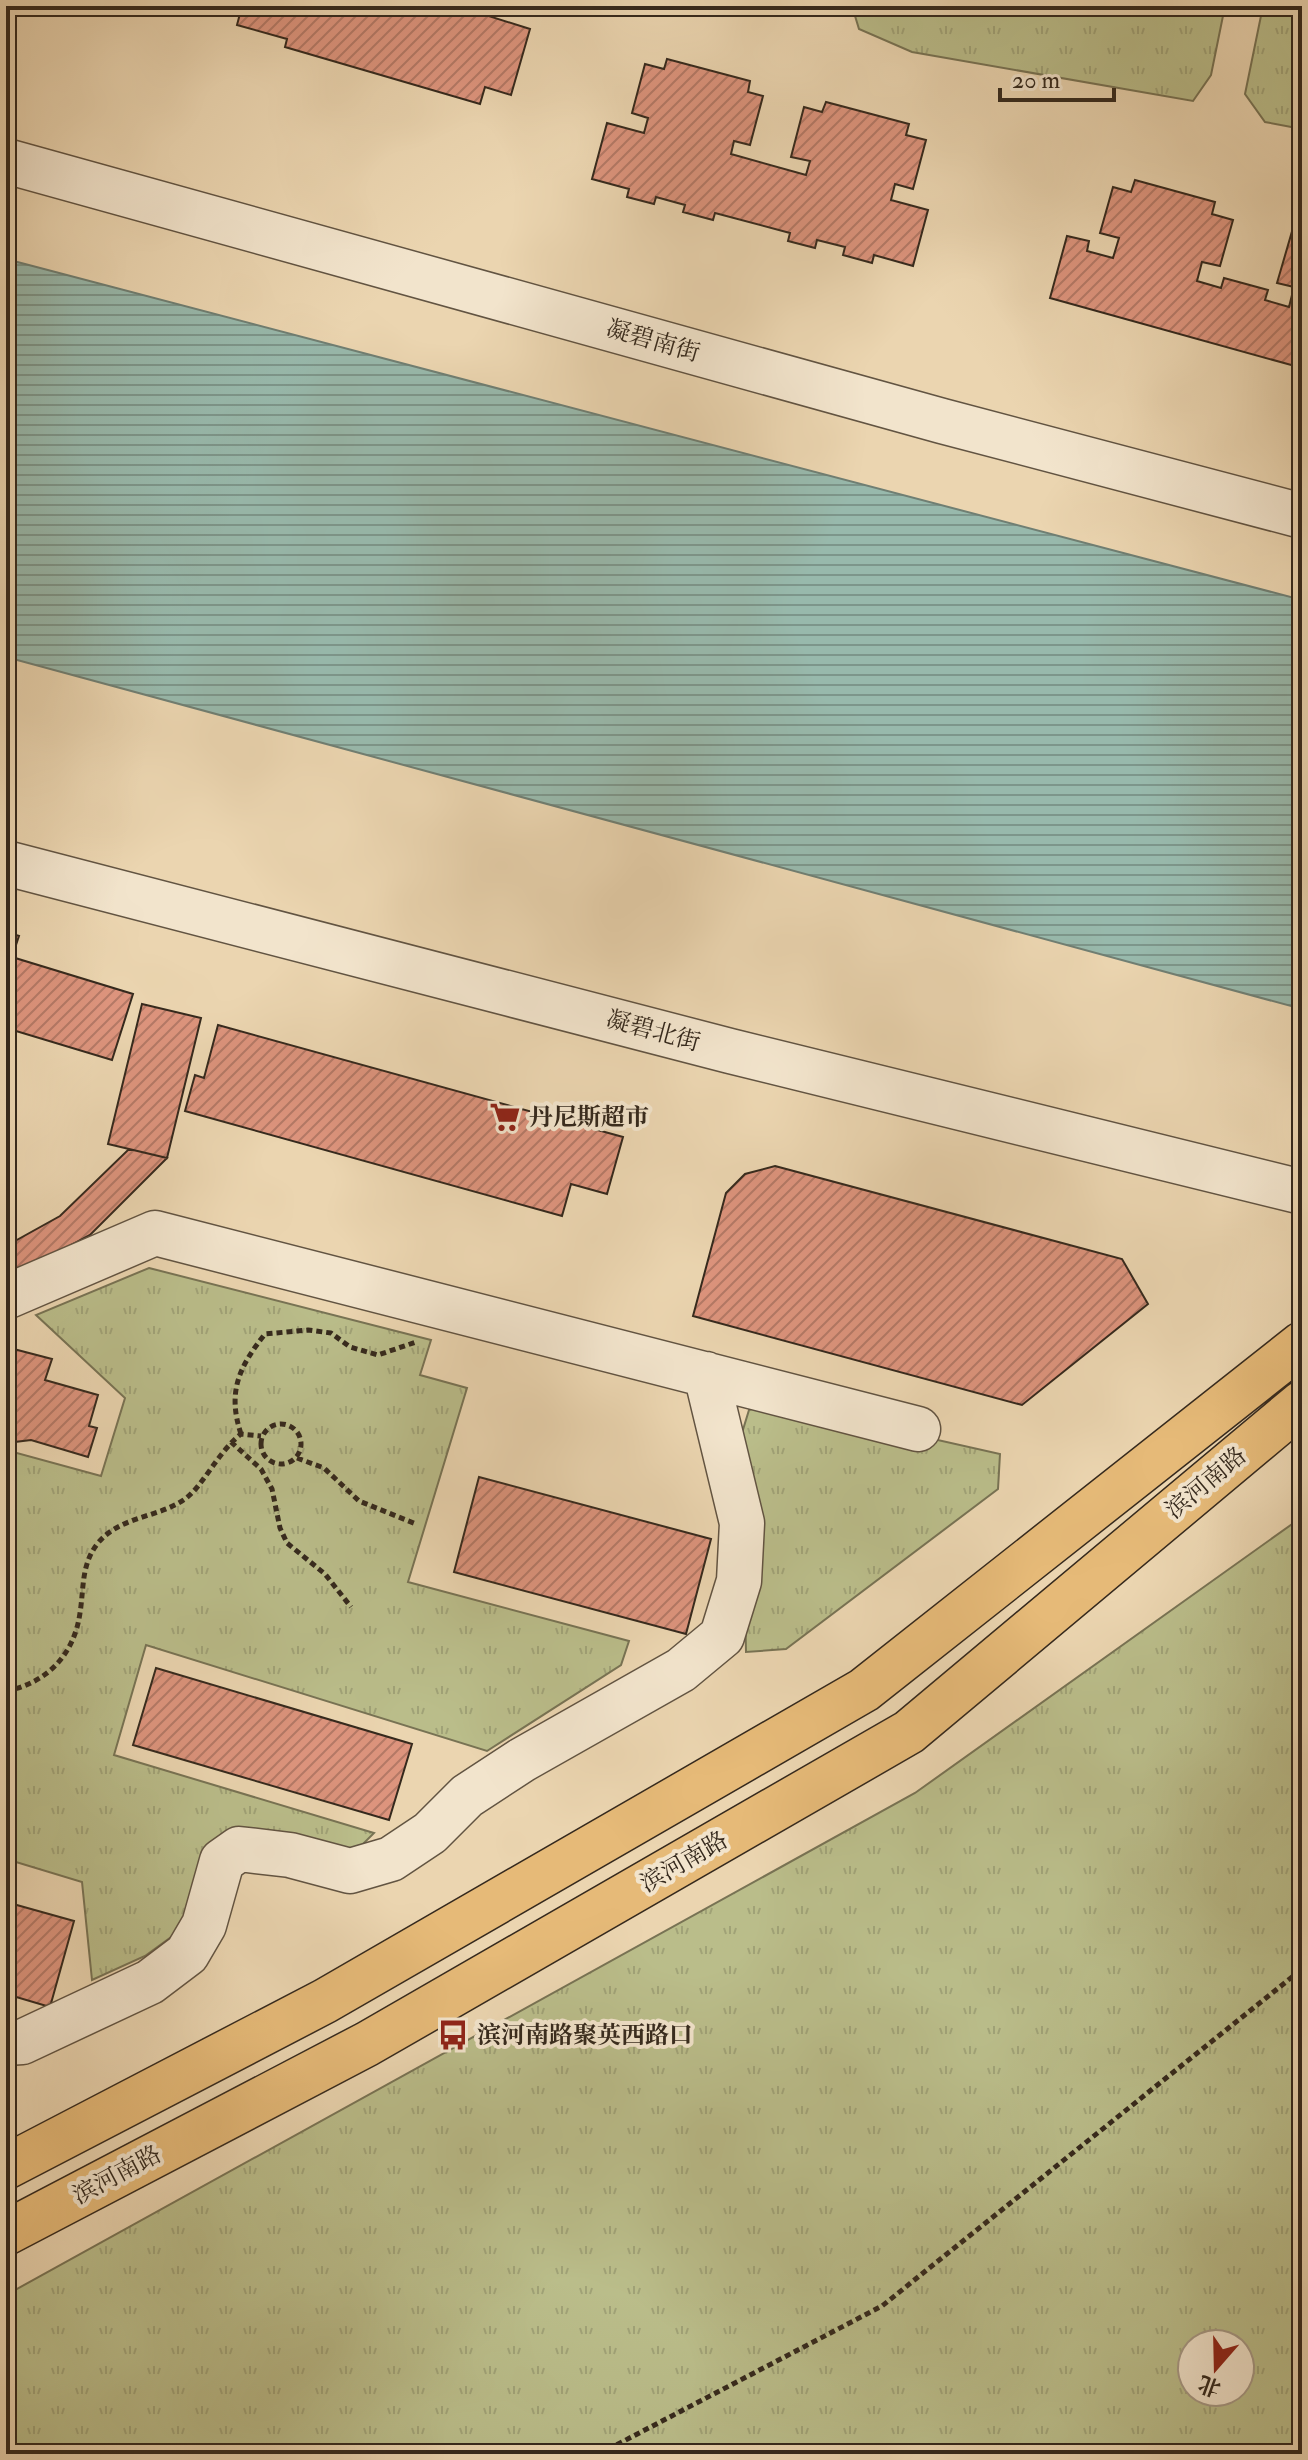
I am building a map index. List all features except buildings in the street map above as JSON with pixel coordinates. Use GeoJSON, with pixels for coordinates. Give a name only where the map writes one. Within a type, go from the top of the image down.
{"type":"FeatureCollection","features":[{"type":"Feature","properties":{"kind":"main road","name":"滨河南路"},"geometry":{"type":"LineString","coordinates":[[6,2167],[325,2001],[864,1690],[1302,1344]]}},
{"type":"Feature","properties":{"kind":"main road","name":"滨河南路"},"geometry":{"type":"LineString","coordinates":[[6,2233],[367,2044],[909,1732],[1302,1403]]}},
{"type":"Feature","properties":{"kind":"street","name":"凝碧南街"},"geometry":{"type":"LineString","coordinates":[[6,161],[927,417],[1302,516]]}},
{"type":"Feature","properties":{"kind":"street","name":"凝碧北街"},"geometry":{"type":"LineString","coordinates":[[6,863],[730,1051],[1302,1192]]}},
{"type":"Feature","properties":{"kind":"street"},"geometry":{"type":"LineString","coordinates":[[6,1297],[155,1233],[918,1429]]}},
{"type":"Feature","properties":{"kind":"street"},"geometry":{"type":"LineString","coordinates":[[6,2043],[22,2042],[150,1982],[187,1954],[204,1925],[222,1861],[239,1849],[290,1855],[350,1871],[391,1859],[430,1833],[467,1796],[631,1696],[681,1670],[722,1636],[739,1581],[742,1523],[706,1374]]}},
{"type":"Feature","properties":{"kind":"path"},"geometry":{"type":"LineString","coordinates":[[241,1434],[233,1409],[236,1387],[246,1358],[265,1334],[308,1330],[331,1333],[350,1347],[378,1355],[411,1346],[459,1311]]}},
{"type":"Feature","properties":{"kind":"path"},"geometry":{"type":"LineString","coordinates":[[285,1424],[298,1431],[302,1445],[297,1458],[285,1465],[270,1463],[261,1451],[261,1436],[271,1426],[285,1424]]}},
{"type":"Feature","properties":{"kind":"path"},"geometry":{"type":"LineString","coordinates":[[6,1691],[41,1680],[57,1667],[69,1649],[81,1612],[83,1575],[98,1543],[115,1527],[172,1507],[188,1496],[231,1442],[241,1434],[261,1436]]}},
{"type":"Feature","properties":{"kind":"path"},"geometry":{"type":"LineString","coordinates":[[231,1442],[261,1469],[272,1489],[280,1528],[287,1543],[325,1574],[351,1607]]}},
{"type":"Feature","properties":{"kind":"path"},"geometry":{"type":"LineString","coordinates":[[297,1458],[324,1468],[359,1501],[416,1524]]}},
{"type":"Feature","properties":{"kind":"path"},"geometry":{"type":"LineString","coordinates":[[599,2454],[882,2306],[1302,1969]]}},
{"type":"Feature","properties":{"kind":"green space"},"geometry":{"type":"Polygon","coordinates":[[[852,6],[1225,6],[1211,75],[1193,101],[912,52],[859,29],[852,6]]]}},
{"type":"Feature","properties":{"kind":"green space"},"geometry":{"type":"Polygon","coordinates":[[[1263,6],[1302,6],[1302,129],[1265,122],[1245,94],[1263,6]]]}},
{"type":"Feature","properties":{"kind":"green space"},"geometry":{"type":"Polygon","coordinates":[[[149,1268],[431,1340],[420,1375],[467,1388],[408,1582],[629,1641],[621,1665],[487,1751],[146,1645],[114,1755],[374,1833],[350,1857],[234,1836],[178,1932],[145,1956],[92,1980],[82,1882],[6,1859],[6,1450],[101,1476],[125,1398],[36,1315],[149,1268]]]}},
{"type":"Feature","properties":{"kind":"green space"},"geometry":{"type":"Polygon","coordinates":[[[769,1402],[1000,1454],[998,1489],[786,1649],[746,1652],[742,1433],[749,1410],[769,1402]]]}},
{"type":"Feature","properties":{"kind":"green space"},"geometry":{"type":"Polygon","coordinates":[[[1302,1517],[1302,2454],[6,2454],[6,2295],[915,1793],[1302,1517]]]}},
{"type":"Feature","properties":{"kind":"shaded area"},"geometry":{"type":"Polygon","coordinates":[[[6,259],[1302,600],[1302,1009],[6,657],[6,259]]]}},
{"type":"Feature","properties":{"kind":"place","name":"丹尼斯超市"},"geometry":{"type":"Point","coordinates":[505,1117]}},
{"type":"Feature","properties":{"kind":"place","name":"滨河南路聚英西路口"},"geometry":{"type":"Point","coordinates":[453,2035]}}]}
